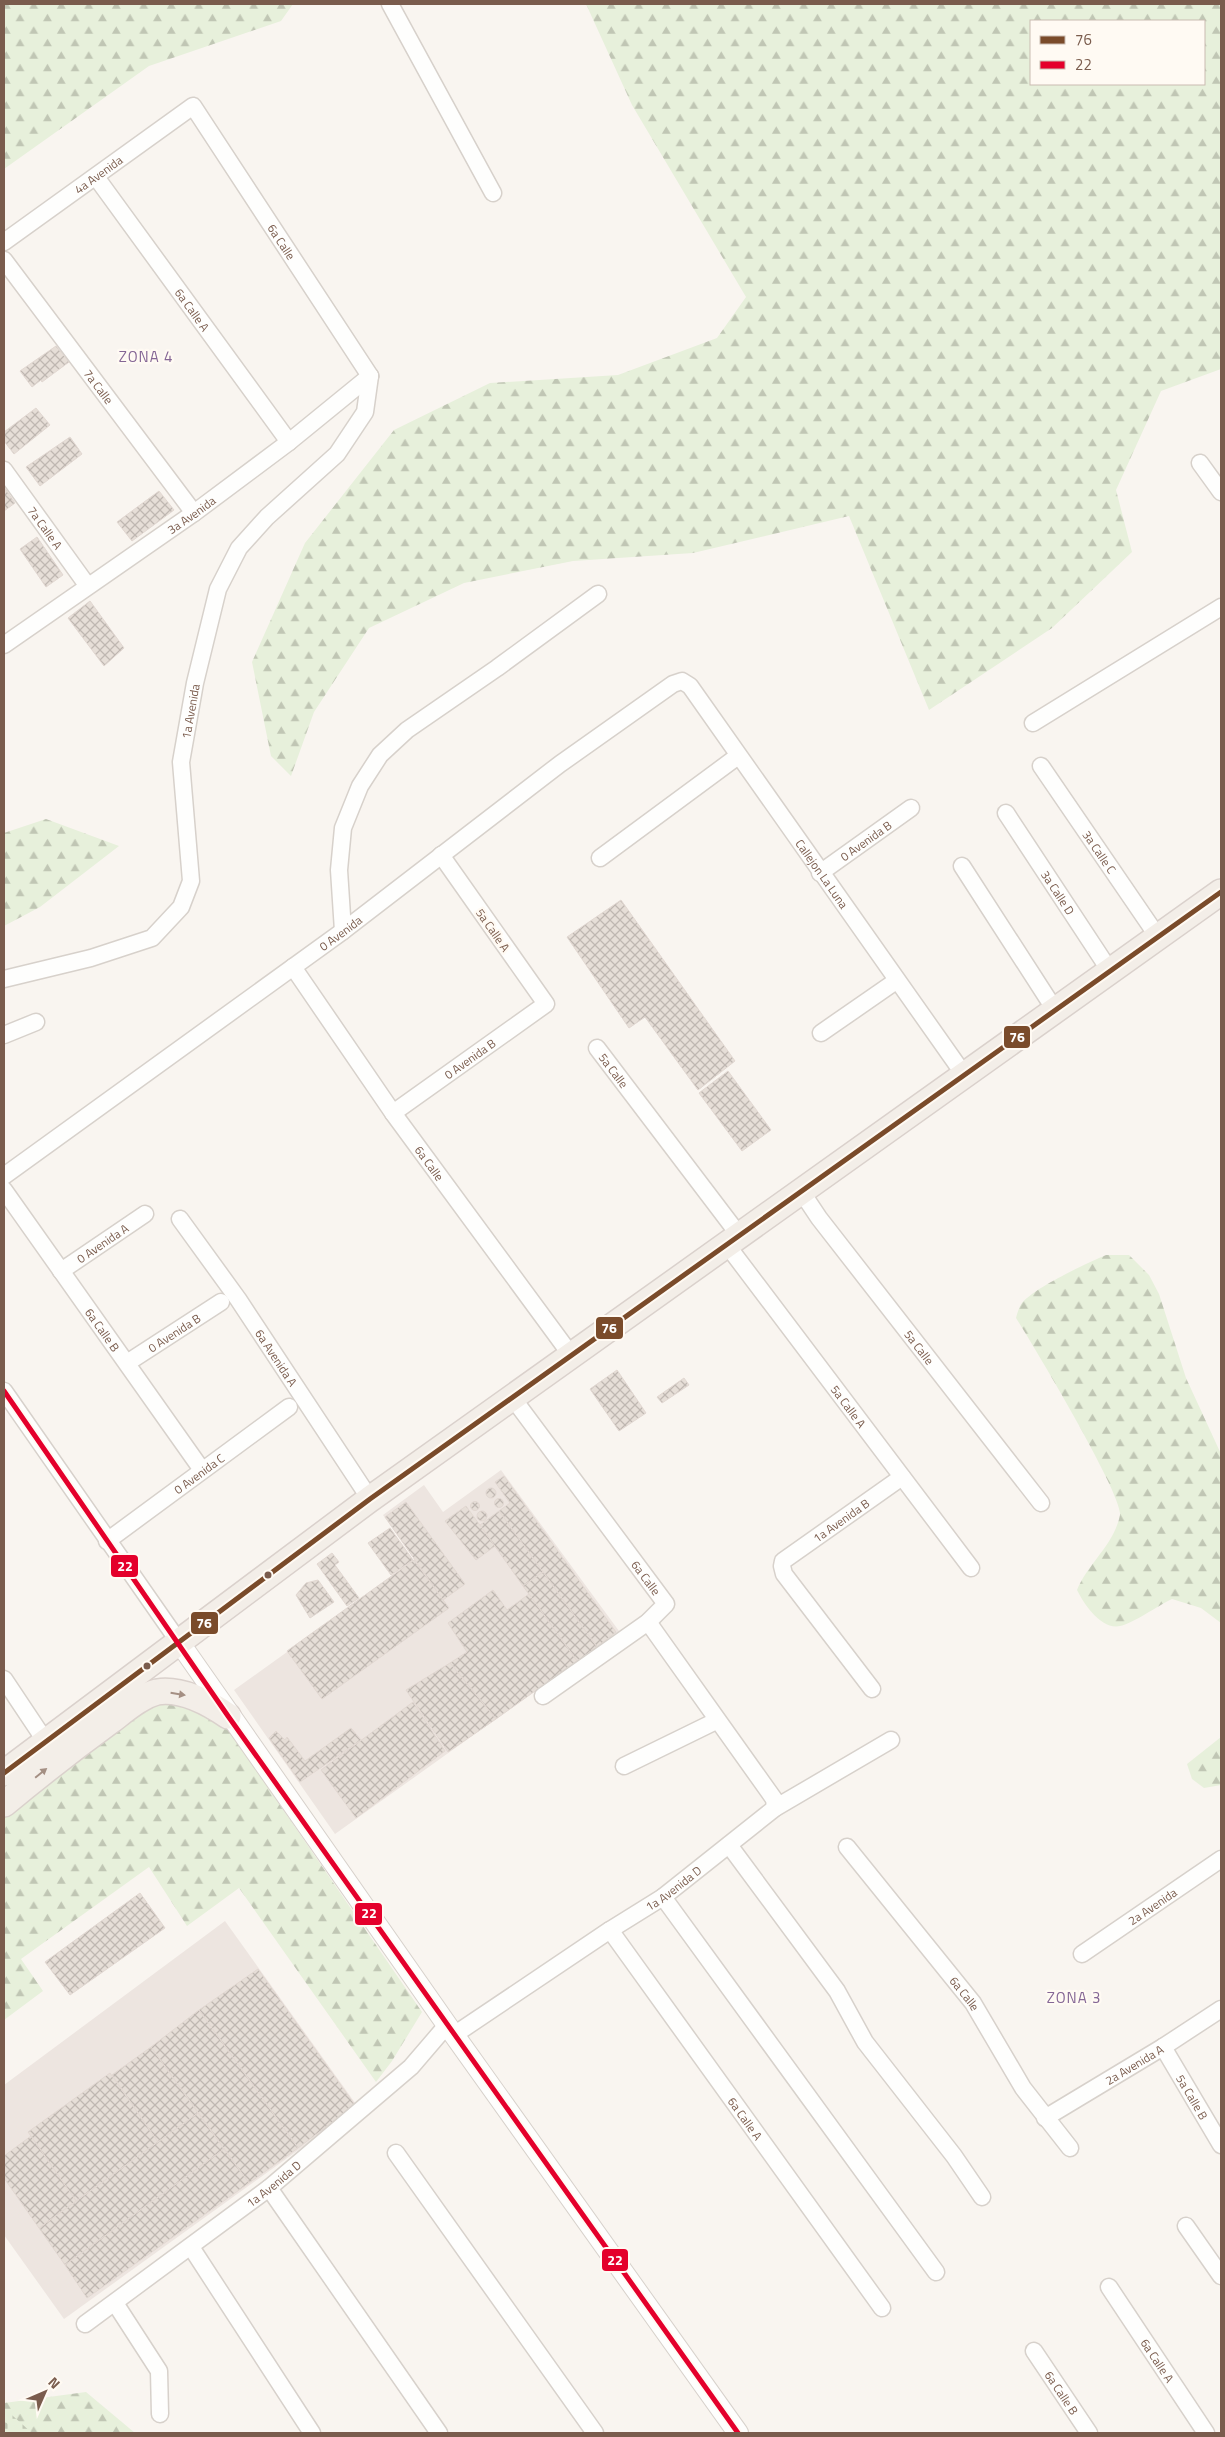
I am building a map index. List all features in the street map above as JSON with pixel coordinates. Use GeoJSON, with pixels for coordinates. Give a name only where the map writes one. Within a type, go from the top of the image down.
{"type":"FeatureCollection","features":[{"type":"Feature","properties":{"kind":"main road"},"geometry":{"type":"LineString","coordinates":[[4,1773],[370,1499],[1110,971],[1220,895]]}},
{"type":"Feature","properties":{"kind":"main road"},"geometry":{"type":"LineString","coordinates":[[4,1804],[92,1734],[130,1707],[158,1692],[175,1693],[207,1702],[228,1716]]}},
{"type":"Feature","properties":{"kind":"street"},"geometry":{"type":"LineString","coordinates":[[390,4],[493,193]]}},
{"type":"Feature","properties":{"kind":"street","name":"4a Avenida"},"geometry":{"type":"LineString","coordinates":[[4,242],[192,106]]}},
{"type":"Feature","properties":{"kind":"street","name":"6a Calle"},"geometry":{"type":"LineString","coordinates":[[192,106],[370,376]]}},
{"type":"Feature","properties":{"kind":"street","name":"6a Calle A"},"geometry":{"type":"LineString","coordinates":[[96,177],[289,442]]}},
{"type":"Feature","properties":{"kind":"street","name":"7a Calle"},"geometry":{"type":"LineString","coordinates":[[4,260],[194,513]]}},
{"type":"Feature","properties":{"kind":"street","name":"3a Avenida"},"geometry":{"type":"LineString","coordinates":[[4,645],[194,513],[289,442],[370,376]]}},
{"type":"Feature","properties":{"kind":"street","name":"1a Avenida"},"geometry":{"type":"LineString","coordinates":[[4,979],[91,958],[152,938],[181,907],[191,881],[181,762],[195,683],[218,590],[240,548],[267,518],[337,454],[365,412],[370,376]]}},
{"type":"Feature","properties":{"kind":"street"},"geometry":{"type":"LineString","coordinates":[[1200,463],[1221,492]]}},
{"type":"Feature","properties":{"kind":"street","name":"7a Calle A"},"geometry":{"type":"LineString","coordinates":[[4,470],[88,585]]}},
{"type":"Feature","properties":{"kind":"street"},"geometry":{"type":"LineString","coordinates":[[343,930],[339,870],[343,828],[360,786],[380,755],[406,730],[497,668],[598,594]]}},
{"type":"Feature","properties":{"kind":"street"},"geometry":{"type":"LineString","coordinates":[[1033,723],[1221,608]]}},
{"type":"Feature","properties":{"kind":"street","name":"Callejon La Luna"},"geometry":{"type":"LineString","coordinates":[[673,684],[682,680],[690,686],[896,981],[965,1076]]}},
{"type":"Feature","properties":{"kind":"street","name":"0 Avenida"},"geometry":{"type":"LineString","coordinates":[[4,1176],[293,967],[560,764],[673,684]]}},
{"type":"Feature","properties":{"kind":"street"},"geometry":{"type":"LineString","coordinates":[[600,858],[738,756]]}},
{"type":"Feature","properties":{"kind":"street","name":"3a Calle C"},"geometry":{"type":"LineString","coordinates":[[1041,766],[1158,937]]}},
{"type":"Feature","properties":{"kind":"street","name":"0 Avenida B"},"geometry":{"type":"LineString","coordinates":[[820,873],[911,808]]}},
{"type":"Feature","properties":{"kind":"street","name":"3a Calle D"},"geometry":{"type":"LineString","coordinates":[[1006,813],[1110,971]]}},
{"type":"Feature","properties":{"kind":"street","name":"5a Calle A"},"geometry":{"type":"LineString","coordinates":[[440,855],[546,1004]]}},
{"type":"Feature","properties":{"kind":"street"},"geometry":{"type":"LineString","coordinates":[[962,866],[1056,1010]]}},
{"type":"Feature","properties":{"kind":"street","name":"6a Calle"},"geometry":{"type":"LineString","coordinates":[[293,967],[393,1113],[571,1355]]}},
{"type":"Feature","properties":{"kind":"street"},"geometry":{"type":"LineString","coordinates":[[821,1033],[896,981]]}},
{"type":"Feature","properties":{"kind":"street","name":"0 Avenida B"},"geometry":{"type":"LineString","coordinates":[[393,1113],[546,1004]]}},
{"type":"Feature","properties":{"kind":"street"},"geometry":{"type":"LineString","coordinates":[[4,1035],[36,1022]]}},
{"type":"Feature","properties":{"kind":"street","name":"5a Calle"},"geometry":{"type":"LineString","coordinates":[[597,1048],[733,1240]]}},
{"type":"Feature","properties":{"kind":"street","name":"6a Calle B"},"geometry":{"type":"LineString","coordinates":[[4,1190],[202,1470]]}},
{"type":"Feature","properties":{"kind":"street","name":"5a Calle"},"geometry":{"type":"LineString","coordinates":[[801,1191],[819,1218],[1041,1503]]}},
{"type":"Feature","properties":{"kind":"street","name":"0 Avenida A"},"geometry":{"type":"LineString","coordinates":[[61,1271],[144,1214]]}},
{"type":"Feature","properties":{"kind":"street","name":"6a Avenida A"},"geometry":{"type":"LineString","coordinates":[[180,1219],[238,1299],[370,1499]]}},
{"type":"Feature","properties":{"kind":"street","name":"5a Calle A"},"geometry":{"type":"LineString","coordinates":[[733,1240],[902,1477],[970,1568]]}},
{"type":"Feature","properties":{"kind":"street","name":"0 Avenida B"},"geometry":{"type":"LineString","coordinates":[[127,1363],[221,1302]]}},
{"type":"Feature","properties":{"kind":"street"},"geometry":{"type":"LineString","coordinates":[[4,1391],[179,1642],[228,1716],[738,2433]]}},
{"type":"Feature","properties":{"kind":"street","name":"6a Calle"},"geometry":{"type":"LineString","coordinates":[[512,1397],[665,1601],[663,1608],[648,1622]]}},
{"type":"Feature","properties":{"kind":"street","name":"0 Avenida C"},"geometry":{"type":"LineString","coordinates":[[108,1541],[289,1407]]}},
{"type":"Feature","properties":{"kind":"street","name":"1a Avenida B"},"geometry":{"type":"LineString","coordinates":[[872,1689],[784,1574],[782,1566],[783,1561],[902,1477]]}},
{"type":"Feature","properties":{"kind":"street"},"geometry":{"type":"LineString","coordinates":[[543,1696],[648,1622],[716,1722],[774,1799],[775,1808]]}},
{"type":"Feature","properties":{"kind":"street"},"geometry":{"type":"LineString","coordinates":[[4,1678],[46,1742]]}},
{"type":"Feature","properties":{"kind":"street"},"geometry":{"type":"LineString","coordinates":[[624,1766],[716,1722]]}},
{"type":"Feature","properties":{"kind":"street","name":"1a Avenida D"},"geometry":{"type":"LineString","coordinates":[[85,2324],[269,2188],[411,2067],[450,2030],[663,1897],[775,1808],[892,1740]]}},
{"type":"Feature","properties":{"kind":"street"},"geometry":{"type":"LineString","coordinates":[[729,1845],[837,1991],[865,2042],[954,2156],[982,2197]]}},
{"type":"Feature","properties":{"kind":"street","name":"6a Calle"},"geometry":{"type":"LineString","coordinates":[[847,1847],[973,2003],[1023,2088],[1044,2118],[1070,2148]]}},
{"type":"Feature","properties":{"kind":"street","name":"2a Avenida"},"geometry":{"type":"LineString","coordinates":[[1082,1954],[1221,1859]]}},
{"type":"Feature","properties":{"kind":"street"},"geometry":{"type":"LineString","coordinates":[[663,1897],[936,2272]]}},
{"type":"Feature","properties":{"kind":"street","name":"6a Calle A"},"geometry":{"type":"LineString","coordinates":[[610,1930],[882,2308]]}},
{"type":"Feature","properties":{"kind":"street","name":"2a Avenida A"},"geometry":{"type":"LineString","coordinates":[[1044,2118],[1163,2047],[1221,2009]]}},
{"type":"Feature","properties":{"kind":"street","name":"5a Calle B"},"geometry":{"type":"LineString","coordinates":[[1163,2047],[1221,2145]]}},
{"type":"Feature","properties":{"kind":"street"},"geometry":{"type":"LineString","coordinates":[[396,2153],[595,2433]]}},
{"type":"Feature","properties":{"kind":"street"},"geometry":{"type":"LineString","coordinates":[[269,2188],[439,2433]]}},
{"type":"Feature","properties":{"kind":"street"},"geometry":{"type":"LineString","coordinates":[[1186,2226],[1221,2276]]}},
{"type":"Feature","properties":{"kind":"street"},"geometry":{"type":"LineString","coordinates":[[191,2247],[312,2433]]}},
{"type":"Feature","properties":{"kind":"street","name":"6a Calle A"},"geometry":{"type":"LineString","coordinates":[[1109,2287],[1206,2433]]}},
{"type":"Feature","properties":{"kind":"street"},"geometry":{"type":"LineString","coordinates":[[115,2303],[159,2371],[160,2414]]}},
{"type":"Feature","properties":{"kind":"street","name":"6a Calle B"},"geometry":{"type":"LineString","coordinates":[[1034,2351],[1090,2433]]}},
{"type":"Feature","properties":{"kind":"shaded area"},"geometry":{"type":"Polygon","coordinates":[[[501,1470],[619,1631],[335,1834],[234,1690],[415,1560],[383,1515],[424,1485],[443,1512],[501,1470]]]}},
{"type":"Feature","properties":{"kind":"shaded area"},"geometry":{"type":"Polygon","coordinates":[[[225,1921],[358,2107],[64,2319],[4,2235],[4,2085],[225,1921]]]}},
{"type":"Feature","properties":{"kind":"green space"},"geometry":{"type":"Polygon","coordinates":[[[4,4],[293,4],[281,21],[149,66],[4,169],[4,4]]]}},
{"type":"Feature","properties":{"kind":"green space"},"geometry":{"type":"Polygon","coordinates":[[[586,4],[1221,4],[1221,369],[1161,391],[1116,490],[1132,552],[1052,628],[929,710],[849,516],[693,553],[573,561],[464,583],[369,628],[314,712],[291,776],[271,756],[252,662],[305,543],[394,430],[490,383],[618,375],[717,338],[746,297],[632,105],[586,4]]]}},
{"type":"Feature","properties":{"kind":"green space"},"geometry":{"type":"Polygon","coordinates":[[[46,819],[119,846],[40,907],[4,926],[4,833],[46,819]]]}},
{"type":"Feature","properties":{"kind":"green space"},"geometry":{"type":"Polygon","coordinates":[[[1106,1255],[1129,1255],[1149,1275],[1159,1294],[1186,1378],[1221,1454],[1221,1623],[1201,1608],[1172,1599],[1125,1625],[1113,1626],[1106,1624],[1094,1615],[1077,1590],[1107,1545],[1117,1526],[1120,1515],[1117,1502],[1093,1450],[1016,1318],[1022,1303],[1038,1290],[1061,1276],[1106,1255]]]}},
{"type":"Feature","properties":{"kind":"green space"},"geometry":{"type":"Polygon","coordinates":[[[156,1702],[192,1707],[225,1725],[422,2012],[392,2061],[376,2082],[239,1888],[187,1926],[149,1867],[21,1959],[43,1991],[4,2020],[4,1809],[156,1702]]]}},
{"type":"Feature","properties":{"kind":"green space"},"geometry":{"type":"Polygon","coordinates":[[[1221,1737],[1221,1785],[1204,1788],[1192,1779],[1187,1764],[1221,1737]]]}},
{"type":"Feature","properties":{"kind":"green space"},"geometry":{"type":"Polygon","coordinates":[[[86,2392],[135,2433],[4,2433],[4,2403],[86,2392]]]}},
{"type":"Feature","properties":{"kind":"green space"},"geometry":{"type":"Polygon","coordinates":[[[4,2408],[32,2433],[4,2433],[4,2408]]]}},
{"type":"Feature","properties":{"kind":"building"},"geometry":{"type":"Polygon","coordinates":[[[56,346],[69,362],[32,387],[20,371],[56,346]]]}},
{"type":"Feature","properties":{"kind":"building"},"geometry":{"type":"Polygon","coordinates":[[[36,408],[50,425],[14,454],[4,441],[4,432],[36,408]]]}},
{"type":"Feature","properties":{"kind":"building"},"geometry":{"type":"Polygon","coordinates":[[[70,437],[82,454],[40,486],[26,467],[70,437]]]}},
{"type":"Feature","properties":{"kind":"building"},"geometry":{"type":"Polygon","coordinates":[[[4,487],[15,503],[4,511],[4,487]]]}},
{"type":"Feature","properties":{"kind":"building"},"geometry":{"type":"Polygon","coordinates":[[[159,491],[174,510],[132,541],[117,522],[159,491]]]}},
{"type":"Feature","properties":{"kind":"building"},"geometry":{"type":"Polygon","coordinates":[[[37,537],[63,575],[46,587],[20,549],[37,537]]]}},
{"type":"Feature","properties":{"kind":"building"},"geometry":{"type":"Polygon","coordinates":[[[90,601],[124,648],[104,666],[68,618],[90,601]]]}},
{"type":"Feature","properties":{"kind":"building"},"geometry":{"type":"Polygon","coordinates":[[[621,900],[735,1061],[698,1090],[645,1017],[629,1028],[567,937],[621,900]]]}},
{"type":"Feature","properties":{"kind":"building"},"geometry":{"type":"Polygon","coordinates":[[[728,1071],[771,1130],[742,1151],[699,1093],[728,1071]]]}},
{"type":"Feature","properties":{"kind":"building"},"geometry":{"type":"Polygon","coordinates":[[[617,1370],[646,1413],[619,1431],[590,1389],[617,1370]]]}},
{"type":"Feature","properties":{"kind":"building"},"geometry":{"type":"Polygon","coordinates":[[[684,1378],[689,1385],[662,1403],[657,1397],[684,1378]]]}},
{"type":"Feature","properties":{"kind":"building"},"geometry":{"type":"Polygon","coordinates":[[[504,1476],[616,1632],[597,1647],[499,1511],[510,1503],[495,1482],[504,1476]]]}},
{"type":"Feature","properties":{"kind":"building"},"geometry":{"type":"Polygon","coordinates":[[[491,1488],[496,1493],[491,1498],[486,1493],[491,1488]]]}},
{"type":"Feature","properties":{"kind":"building"},"geometry":{"type":"Polygon","coordinates":[[[499,1498],[504,1503],[499,1508],[494,1503],[499,1498]]]}},
{"type":"Feature","properties":{"kind":"building"},"geometry":{"type":"Polygon","coordinates":[[[475,1501],[480,1506],[475,1511],[470,1506],[475,1501]]]}},
{"type":"Feature","properties":{"kind":"building"},"geometry":{"type":"Polygon","coordinates":[[[406,1502],[465,1584],[443,1600],[385,1517],[406,1502]]]}},
{"type":"Feature","properties":{"kind":"building"},"geometry":{"type":"Polygon","coordinates":[[[466,1506],[495,1546],[476,1560],[445,1521],[466,1506]]]}},
{"type":"Feature","properties":{"kind":"building"},"geometry":{"type":"Polygon","coordinates":[[[482,1511],[487,1516],[482,1521],[477,1516],[482,1511]]]}},
{"type":"Feature","properties":{"kind":"building"},"geometry":{"type":"Polygon","coordinates":[[[499,1511],[543,1572],[523,1586],[480,1525],[499,1511]]]}},
{"type":"Feature","properties":{"kind":"building"},"geometry":{"type":"Polygon","coordinates":[[[390,1528],[413,1560],[391,1575],[368,1543],[390,1528]]]}},
{"type":"Feature","properties":{"kind":"building"},"geometry":{"type":"Polygon","coordinates":[[[332,1553],[339,1562],[335,1565],[359,1598],[347,1606],[317,1564],[332,1553]]]}},
{"type":"Feature","properties":{"kind":"building"},"geometry":{"type":"Polygon","coordinates":[[[414,1560],[449,1608],[322,1699],[287,1651],[414,1560]]]}},
{"type":"Feature","properties":{"kind":"building"},"geometry":{"type":"Polygon","coordinates":[[[543,1572],[597,1647],[577,1661],[523,1586],[543,1572]]]}},
{"type":"Feature","properties":{"kind":"building"},"geometry":{"type":"Polygon","coordinates":[[[318,1580],[334,1602],[310,1618],[296,1595],[306,1583],[318,1580]]]}},
{"type":"Feature","properties":{"kind":"building"},"geometry":{"type":"Polygon","coordinates":[[[493,1590],[507,1610],[529,1594],[577,1661],[496,1719],[450,1663],[467,1652],[448,1623],[493,1590]]]}},
{"type":"Feature","properties":{"kind":"building"},"geometry":{"type":"Polygon","coordinates":[[[450,1663],[496,1719],[448,1752],[406,1690],[450,1663]]]}},
{"type":"Feature","properties":{"kind":"building"},"geometry":{"type":"Polygon","coordinates":[[[413,1702],[445,1751],[356,1818],[321,1770],[413,1702]]]}},
{"type":"Feature","properties":{"kind":"building"},"geometry":{"type":"Polygon","coordinates":[[[351,1728],[361,1740],[300,1782],[269,1738],[276,1731],[285,1740],[287,1737],[305,1761],[351,1728]]]}},
{"type":"Feature","properties":{"kind":"building"},"geometry":{"type":"Polygon","coordinates":[[[140,1893],[165,1928],[70,1995],[45,1962],[140,1893]]]}},
{"type":"Feature","properties":{"kind":"building"},"geometry":{"type":"Polygon","coordinates":[[[258,1969],[355,2105],[298,2148],[199,2010],[258,1969]]]}},
{"type":"Feature","properties":{"kind":"building"},"geometry":{"type":"Polygon","coordinates":[[[199,2010],[298,2148],[249,2183],[151,2047],[199,2010]]]}},
{"type":"Feature","properties":{"kind":"building"},"geometry":{"type":"Polygon","coordinates":[[[151,2047],[198,2113],[158,2142],[112,2075],[151,2047]]]}},
{"type":"Feature","properties":{"kind":"building"},"geometry":{"type":"Polygon","coordinates":[[[110,2073],[158,2142],[76,2201],[28,2132],[110,2073]]]}},
{"type":"Feature","properties":{"kind":"building"},"geometry":{"type":"Polygon","coordinates":[[[198,2113],[224,2149],[65,2265],[39,2228],[198,2113]]]}},
{"type":"Feature","properties":{"kind":"building"},"geometry":{"type":"Polygon","coordinates":[[[31,2136],[76,2201],[39,2228],[4,2178],[4,2156],[31,2136]]]}},
{"type":"Feature","properties":{"kind":"building"},"geometry":{"type":"Polygon","coordinates":[[[224,2149],[249,2183],[87,2298],[65,2265],[224,2149]]]}},
{"type":"Feature","properties":{"kind":"transit line","name":"76"},"geometry":{"type":"LineString","coordinates":[[4,1773],[370,1499],[1221,892]]}},
{"type":"Feature","properties":{"kind":"transit line","name":"22"},"geometry":{"type":"LineString","coordinates":[[4,1391],[228,1716],[738,2433]]}},
{"type":"Feature","properties":{"kind":"district","name":"ZONA 4"},"geometry":{"type":"Point","coordinates":[146,356]}},
{"type":"Feature","properties":{"kind":"district","name":"ZONA 3"},"geometry":{"type":"Point","coordinates":[1074,1997]}}]}
